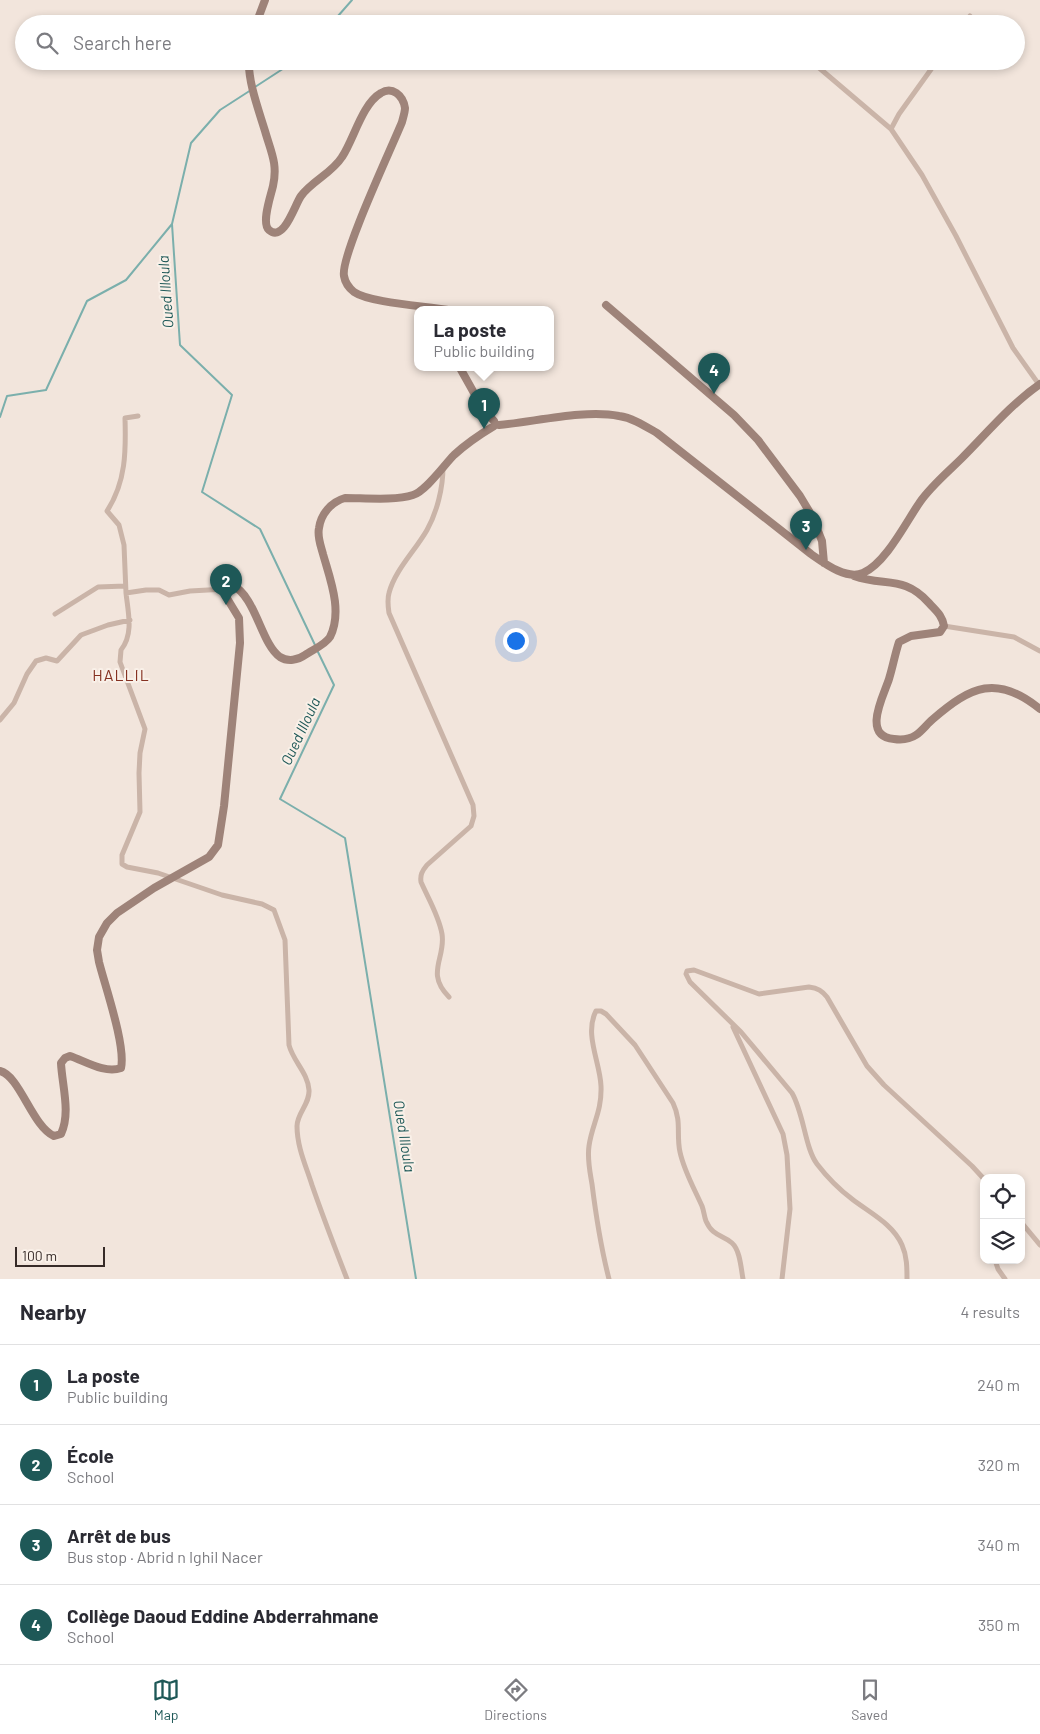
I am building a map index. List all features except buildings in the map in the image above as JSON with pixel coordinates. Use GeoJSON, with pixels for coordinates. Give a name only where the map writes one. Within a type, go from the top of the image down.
{"type":"FeatureCollection","features":[{"type":"Feature","properties":{"kind":"street"},"geometry":{"type":"LineString","coordinates":[[259,15],[265,0]]}},
{"type":"Feature","properties":{"kind":"street"},"geometry":{"type":"LineString","coordinates":[[250,70],[257,104],[274,158],[275,176],[266,216],[268,230],[274,232],[280,231],[288,223],[301,196],[342,158],[373,98],[383,92],[393,91],[399,94],[405,109],[402,122],[357,230],[344,265],[344,276],[348,285],[355,293],[371,299],[420,306]]}},
{"type":"Feature","properties":{"kind":"street"},"geometry":{"type":"LineString","coordinates":[[822,70],[891,129],[922,176],[956,236],[1014,348],[1040,385],[1024,396],[920,502],[900,536],[873,567],[862,574],[847,573]]}},
{"type":"Feature","properties":{"kind":"street"},"geometry":{"type":"LineString","coordinates":[[891,129],[899,114],[931,70]]}},
{"type":"Feature","properties":{"kind":"street"},"geometry":{"type":"LineString","coordinates":[[606,305],[734,415],[758,440],[800,496],[812,516],[822,541],[824,563]]}},
{"type":"Feature","properties":{"kind":"street"},"geometry":{"type":"LineString","coordinates":[[462,371],[483,409],[496,424]]}},
{"type":"Feature","properties":{"kind":"street"},"geometry":{"type":"LineString","coordinates":[[126,593],[159,590],[169,595],[226,589],[232,586],[239,589],[259,622],[271,647],[280,657],[292,660],[299,658],[326,641],[330,636],[335,609],[332,586],[318,529],[325,512],[336,501],[345,498],[414,495],[422,491],[443,466],[472,438],[496,424],[590,414],[618,416],[634,421],[657,433],[758,513],[832,568],[864,579],[908,586],[921,593],[942,616],[944,626],[940,632],[911,636],[899,642],[887,684],[879,703],[876,720],[879,731],[888,739],[901,740],[915,736],[948,706],[962,696],[976,690],[990,688],[1006,689],[1027,698],[1040,709]]}},
{"type":"Feature","properties":{"kind":"street"},"geometry":{"type":"LineString","coordinates":[[138,416],[125,418],[126,456],[118,488],[107,511],[118,525],[124,545],[125,586],[130,620],[126,643],[120,650],[120,662],[145,729],[138,773],[140,812],[122,856],[122,864],[127,868],[158,874],[222,895],[270,907],[274,910],[285,940],[291,1051],[303,1071],[309,1090],[309,1099],[298,1118],[300,1150],[347,1279]]}},
{"type":"Feature","properties":{"kind":"street"},"geometry":{"type":"LineString","coordinates":[[443,466],[440,495],[428,528],[394,580],[388,594],[388,601],[389,613],[473,805],[474,816],[471,826],[422,870],[420,876],[442,935],[437,969],[438,982],[449,997]]}},
{"type":"Feature","properties":{"kind":"street"},"geometry":{"type":"LineString","coordinates":[[55,614],[98,587],[125,586]]}},
{"type":"Feature","properties":{"kind":"street"},"geometry":{"type":"LineString","coordinates":[[0,1071],[4,1072],[19,1089],[41,1126],[48,1134],[54,1136],[61,1134],[66,1115],[61,1063],[70,1056],[106,1070],[120,1068],[122,1060],[120,1043],[97,950],[99,937],[107,923],[117,913],[210,857],[218,845],[240,643],[239,618],[225,595],[226,589]]}},
{"type":"Feature","properties":{"kind":"street"},"geometry":{"type":"LineString","coordinates":[[0,720],[14,703],[27,674],[36,662],[46,658],[57,661],[81,635],[108,625],[130,620]]}},
{"type":"Feature","properties":{"kind":"street"},"geometry":{"type":"LineString","coordinates":[[944,626],[1014,637],[1040,651]]}},
{"type":"Feature","properties":{"kind":"street"},"geometry":{"type":"LineString","coordinates":[[907,1279],[906,1260],[902,1245],[896,1235],[886,1224],[845,1193],[816,1164],[799,1104],[792,1093],[731,1022],[690,982],[686,974],[687,971],[694,970],[759,994],[809,987],[821,990],[878,1079],[980,1174]]}},
{"type":"Feature","properties":{"kind":"street"},"geometry":{"type":"LineString","coordinates":[[609,1279],[595,1206],[589,1160],[589,1145],[601,1104],[601,1084],[592,1036],[592,1018],[596,1011],[606,1014],[635,1045],[674,1103],[680,1124],[680,1151],[703,1209],[705,1220],[720,1237],[732,1243],[738,1256],[743,1279]]}},
{"type":"Feature","properties":{"kind":"street"},"geometry":{"type":"LineString","coordinates":[[731,1022],[783,1134],[787,1155],[790,1209],[782,1279]]}},
{"type":"Feature","properties":{"kind":"street"},"geometry":{"type":"LineString","coordinates":[[1025,1227],[1040,1245]]}},
{"type":"Feature","properties":{"kind":"street"},"geometry":{"type":"LineString","coordinates":[[996,1264],[1005,1279]]}},
{"type":"Feature","properties":{"kind":"waterway","name":"Oued Illoula"},"geometry":{"type":"LineString","coordinates":[[339,15],[352,0]]}},
{"type":"Feature","properties":{"kind":"waterway","name":"Oued Illoula"},"geometry":{"type":"LineString","coordinates":[[255,87],[281,70]]}},
{"type":"Feature","properties":{"kind":"waterway","name":"Oued Illoula"},"geometry":{"type":"LineString","coordinates":[[0,417],[7,396],[46,390],[87,301],[126,280],[172,224],[191,143],[220,110],[251,90]]}},
{"type":"Feature","properties":{"kind":"waterway","name":"Oued Illoula"},"geometry":{"type":"LineString","coordinates":[[172,224],[180,345],[232,395],[202,492],[260,529],[315,645]]}},
{"type":"Feature","properties":{"kind":"waterway","name":"Oued Illoula"},"geometry":{"type":"LineString","coordinates":[[317,650],[334,685],[280,799],[345,838],[416,1279]]}},
{"type":"Feature","properties":{"kind":"place","name":"Collège Daoud Eddine Abderrahmane"},"geometry":{"type":"Point","coordinates":[714,394]}},
{"type":"Feature","properties":{"kind":"place","name":"La poste"},"geometry":{"type":"Point","coordinates":[484,429]}},
{"type":"Feature","properties":{"kind":"place","name":"Arrêt de bus"},"geometry":{"type":"Point","coordinates":[806,550]}},
{"type":"Feature","properties":{"kind":"place","name":"École"},"geometry":{"type":"Point","coordinates":[226,605]}},
{"type":"Feature","properties":{"kind":"district","name":"HALLIL"},"geometry":{"type":"Point","coordinates":[121,674]}}]}
